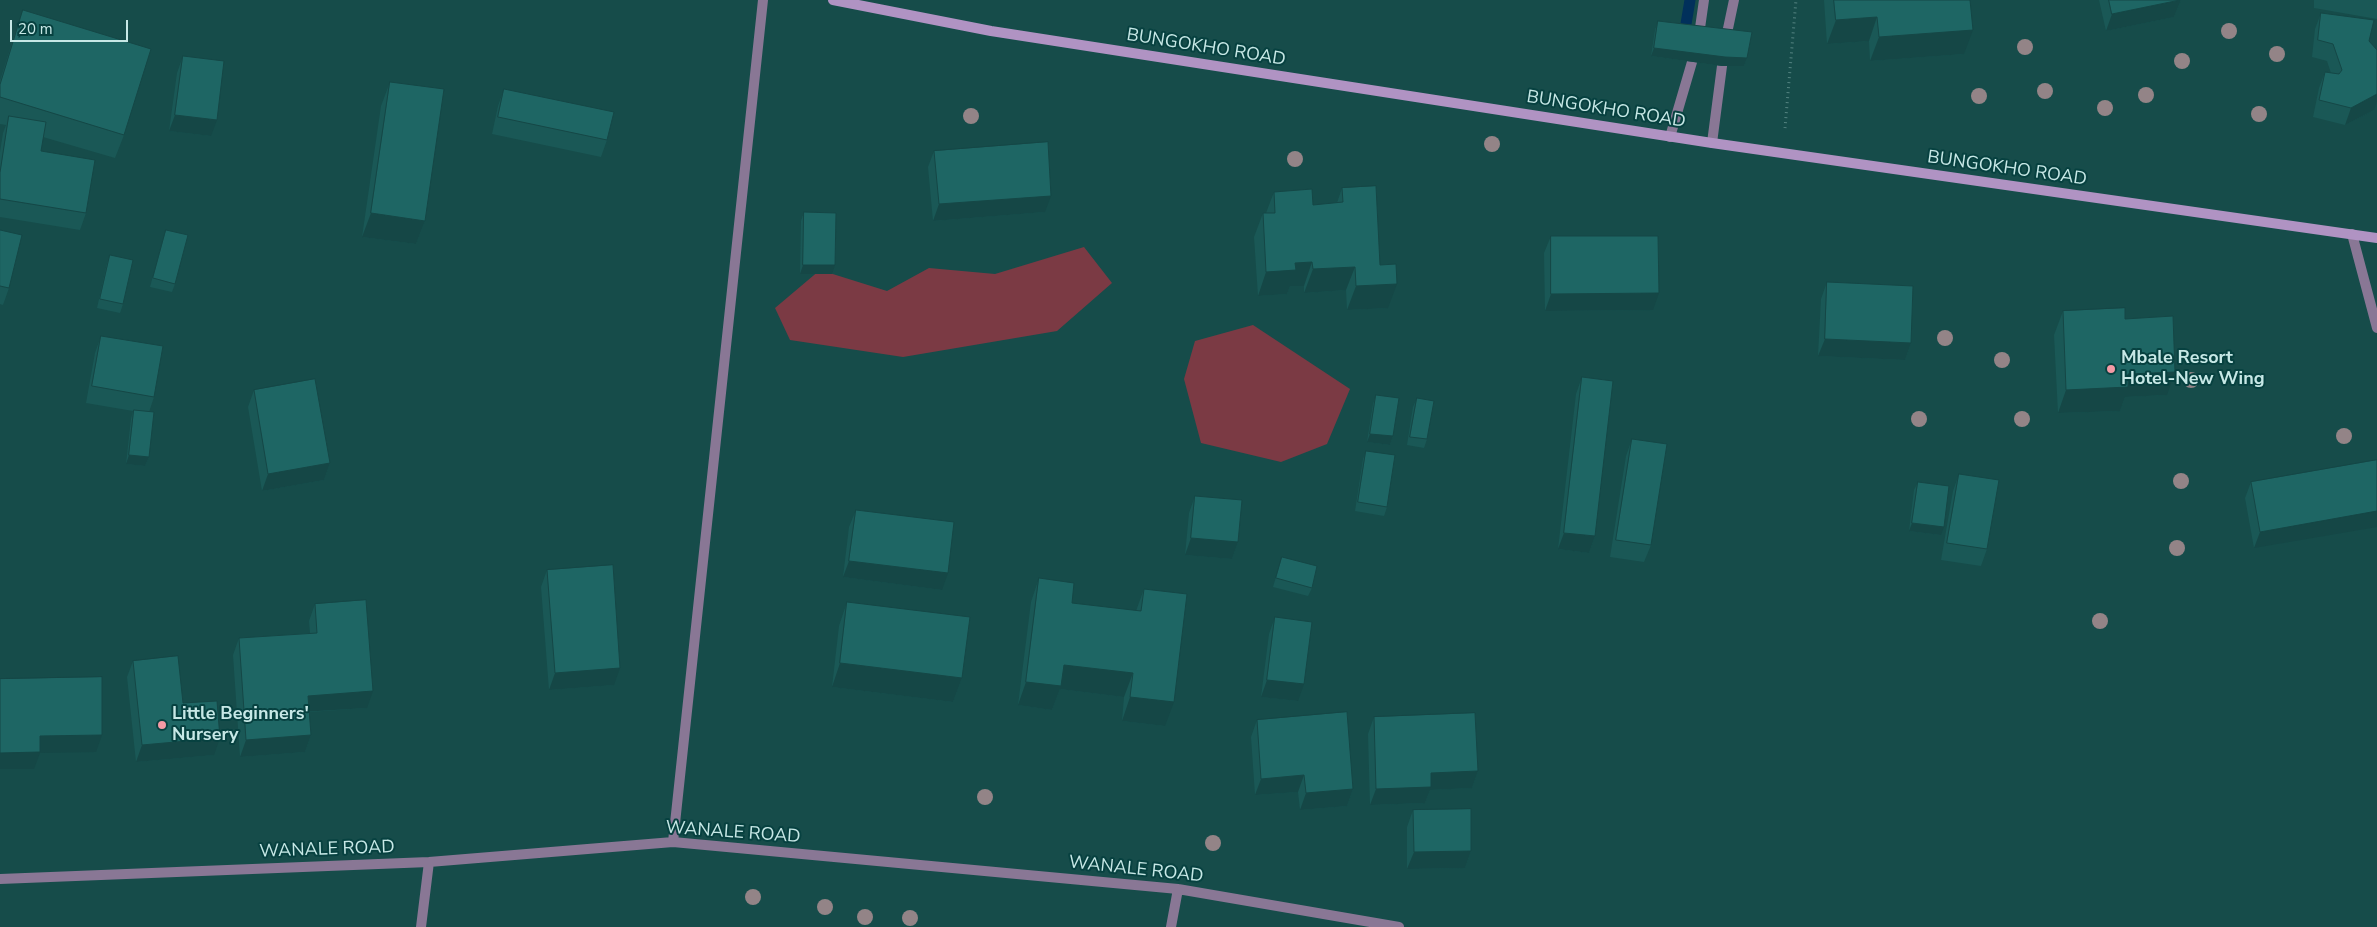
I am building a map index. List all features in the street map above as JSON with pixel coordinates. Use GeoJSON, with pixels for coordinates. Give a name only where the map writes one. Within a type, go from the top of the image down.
{"type":"FeatureCollection","features":[{"type":"Feature","properties":{"kind":"street"},"geometry":{"type":"LineString","coordinates":[[673,842],[763,0]]}},
{"type":"Feature","properties":{"kind":"street","name":"BUNGOKHO ROAD"},"geometry":{"type":"LineString","coordinates":[[833,0],[991,31],[1783,154],[2377,238]]}},
{"type":"Feature","properties":{"kind":"street"},"geometry":{"type":"LineString","coordinates":[[1699,35],[1704,0]]}},
{"type":"Feature","properties":{"kind":"street"},"geometry":{"type":"LineString","coordinates":[[1726,38],[1734,0]]}},
{"type":"Feature","properties":{"kind":"street"},"geometry":{"type":"LineString","coordinates":[[1670,136],[1692,62]]}},
{"type":"Feature","properties":{"kind":"street"},"geometry":{"type":"LineString","coordinates":[[1712,143],[1722,66]]}},
{"type":"Feature","properties":{"kind":"street"},"geometry":{"type":"LineString","coordinates":[[2352,234],[2377,328]]}},
{"type":"Feature","properties":{"kind":"street","name":"WANALE ROAD"},"geometry":{"type":"LineString","coordinates":[[0,879],[429,862],[673,842],[1178,889],[1399,927]]}},
{"type":"Feature","properties":{"kind":"street"},"geometry":{"type":"LineString","coordinates":[[422,927],[429,862]]}},
{"type":"Feature","properties":{"kind":"street"},"geometry":{"type":"LineString","coordinates":[[1171,927],[1178,889]]}},
{"type":"Feature","properties":{"kind":"path"},"geometry":{"type":"LineString","coordinates":[[1783,154],[1796,0]]}},
{"type":"Feature","properties":{"kind":"shaded area"},"geometry":{"type":"Polygon","coordinates":[[[1084,247],[1112,283],[1057,331],[903,357],[790,340],[775,308],[820,270],[887,291],[929,268],[995,274],[1084,247]]]}},
{"type":"Feature","properties":{"kind":"shaded area"},"geometry":{"type":"Polygon","coordinates":[[[1253,325],[1350,389],[1327,444],[1281,462],[1201,443],[1184,379],[1195,341],[1253,325]]]}},
{"type":"Feature","properties":{"kind":"building"},"geometry":{"type":"Polygon","coordinates":[[[1834,0],[1970,0],[1973,30],[1879,37],[1877,17],[1836,20],[1834,0]]]}},
{"type":"Feature","properties":{"kind":"building"},"geometry":{"type":"Polygon","coordinates":[[[2109,0],[2180,0],[2112,14],[2109,0]]]}},
{"type":"Feature","properties":{"kind":"building"},"geometry":{"type":"Polygon","coordinates":[[[23,10],[151,49],[124,135],[0,97],[0,85],[23,10]]]}},
{"type":"Feature","properties":{"kind":"building"},"geometry":{"type":"Polygon","coordinates":[[[2321,13],[2374,20],[2369,41],[2377,50],[2377,94],[2351,108],[2319,100],[2325,72],[2339,74],[2342,70],[2333,44],[2318,40],[2321,13]]]}},
{"type":"Feature","properties":{"kind":"building"},"geometry":{"type":"Polygon","coordinates":[[[1658,21],[1752,32],[1747,58],[1654,48],[1658,21]]]}},
{"type":"Feature","properties":{"kind":"building"},"geometry":{"type":"Polygon","coordinates":[[[183,56],[224,61],[217,120],[175,115],[183,56]]]}},
{"type":"Feature","properties":{"kind":"building"},"geometry":{"type":"Polygon","coordinates":[[[390,82],[444,89],[425,221],[371,213],[390,82]]]}},
{"type":"Feature","properties":{"kind":"building"},"geometry":{"type":"Polygon","coordinates":[[[504,89],[614,112],[607,140],[498,117],[504,89]]]}},
{"type":"Feature","properties":{"kind":"building"},"geometry":{"type":"Polygon","coordinates":[[[9,116],[46,122],[41,151],[95,160],[86,213],[0,199],[0,173],[9,116]]]}},
{"type":"Feature","properties":{"kind":"building"},"geometry":{"type":"Polygon","coordinates":[[[1048,142],[1051,196],[939,204],[934,151],[1048,142]]]}},
{"type":"Feature","properties":{"kind":"building"},"geometry":{"type":"Polygon","coordinates":[[[1376,186],[1380,265],[1396,264],[1397,284],[1356,286],[1355,267],[1313,269],[1312,262],[1295,263],[1296,270],[1266,272],[1263,213],[1275,213],[1274,192],[1312,189],[1313,205],[1343,202],[1342,188],[1376,186]]]}},
{"type":"Feature","properties":{"kind":"building"},"geometry":{"type":"Polygon","coordinates":[[[804,212],[836,213],[835,265],[803,265],[804,212]]]}},
{"type":"Feature","properties":{"kind":"building"},"geometry":{"type":"Polygon","coordinates":[[[0,230],[22,235],[9,288],[0,286],[0,230]]]}},
{"type":"Feature","properties":{"kind":"building"},"geometry":{"type":"Polygon","coordinates":[[[166,230],[188,235],[175,284],[153,278],[166,230]]]}},
{"type":"Feature","properties":{"kind":"building"},"geometry":{"type":"Polygon","coordinates":[[[1551,236],[1658,236],[1659,293],[1551,294],[1551,236]]]}},
{"type":"Feature","properties":{"kind":"building"},"geometry":{"type":"Polygon","coordinates":[[[110,255],[133,260],[123,304],[100,299],[110,255]]]}},
{"type":"Feature","properties":{"kind":"building"},"geometry":{"type":"Polygon","coordinates":[[[1827,282],[1913,286],[1911,343],[1825,339],[1827,282]]]}},
{"type":"Feature","properties":{"kind":"building","name":"Mbale Resort Hotel-New Wing"},"geometry":{"type":"Polygon","coordinates":[[[2125,308],[2125,319],[2173,316],[2175,372],[2128,374],[2128,387],[2066,390],[2063,311],[2125,308]]]}},
{"type":"Feature","properties":{"kind":"building"},"geometry":{"type":"Polygon","coordinates":[[[101,336],[163,346],[154,397],[92,386],[101,336]]]}},
{"type":"Feature","properties":{"kind":"building"},"geometry":{"type":"Polygon","coordinates":[[[1582,377],[1613,381],[1595,536],[1564,533],[1582,377]]]}},
{"type":"Feature","properties":{"kind":"building"},"geometry":{"type":"Polygon","coordinates":[[[315,379],[330,463],[268,474],[254,390],[315,379]]]}},
{"type":"Feature","properties":{"kind":"building"},"geometry":{"type":"Polygon","coordinates":[[[1376,395],[1399,398],[1393,436],[1370,434],[1376,395]]]}},
{"type":"Feature","properties":{"kind":"building"},"geometry":{"type":"Polygon","coordinates":[[[1417,398],[1434,401],[1427,439],[1410,437],[1417,398]]]}},
{"type":"Feature","properties":{"kind":"building"},"geometry":{"type":"Polygon","coordinates":[[[134,410],[154,412],[149,457],[129,455],[134,410]]]}},
{"type":"Feature","properties":{"kind":"building"},"geometry":{"type":"Polygon","coordinates":[[[1632,439],[1667,444],[1651,545],[1616,540],[1632,439]]]}},
{"type":"Feature","properties":{"kind":"building"},"geometry":{"type":"Polygon","coordinates":[[[1366,451],[1395,455],[1387,507],[1358,502],[1366,451]]]}},
{"type":"Feature","properties":{"kind":"building"},"geometry":{"type":"Polygon","coordinates":[[[2377,460],[2377,511],[2260,532],[2251,482],[2377,460]]]}},
{"type":"Feature","properties":{"kind":"building"},"geometry":{"type":"Polygon","coordinates":[[[1959,474],[1999,480],[1987,549],[1947,543],[1959,474]]]}},
{"type":"Feature","properties":{"kind":"building"},"geometry":{"type":"Polygon","coordinates":[[[1918,482],[1949,486],[1944,527],[1912,523],[1918,482]]]}},
{"type":"Feature","properties":{"kind":"building"},"geometry":{"type":"Polygon","coordinates":[[[1195,496],[1242,500],[1238,542],[1191,538],[1195,496]]]}},
{"type":"Feature","properties":{"kind":"building"},"geometry":{"type":"Polygon","coordinates":[[[856,510],[954,522],[948,573],[849,561],[856,510]]]}},
{"type":"Feature","properties":{"kind":"building"},"geometry":{"type":"Polygon","coordinates":[[[1282,557],[1317,566],[1312,588],[1276,578],[1282,557]]]}},
{"type":"Feature","properties":{"kind":"building"},"geometry":{"type":"Polygon","coordinates":[[[613,565],[620,668],[555,673],[547,570],[613,565]]]}},
{"type":"Feature","properties":{"kind":"building"},"geometry":{"type":"Polygon","coordinates":[[[1039,578],[1074,583],[1072,603],[1141,611],[1144,589],[1187,594],[1174,702],[1130,697],[1133,673],[1064,665],[1061,686],[1026,682],[1039,578]]]}},
{"type":"Feature","properties":{"kind":"building"},"geometry":{"type":"Polygon","coordinates":[[[366,600],[373,691],[308,696],[311,735],[246,740],[239,638],[317,633],[315,604],[366,600]]]}},
{"type":"Feature","properties":{"kind":"building"},"geometry":{"type":"Polygon","coordinates":[[[847,602],[970,617],[962,678],[840,663],[847,602]]]}},
{"type":"Feature","properties":{"kind":"building"},"geometry":{"type":"Polygon","coordinates":[[[1275,617],[1312,622],[1304,684],[1267,680],[1275,617]]]}},
{"type":"Feature","properties":{"kind":"building"},"geometry":{"type":"Polygon","coordinates":[[[178,656],[183,703],[217,701],[220,738],[142,745],[133,661],[178,656]]]}},
{"type":"Feature","properties":{"kind":"building"},"geometry":{"type":"Polygon","coordinates":[[[102,677],[102,735],[40,736],[40,752],[0,753],[0,679],[102,677]]]}},
{"type":"Feature","properties":{"kind":"building"},"geometry":{"type":"Polygon","coordinates":[[[1347,712],[1353,789],[1306,793],[1304,775],[1261,779],[1257,720],[1347,712]]]}},
{"type":"Feature","properties":{"kind":"building"},"geometry":{"type":"Polygon","coordinates":[[[1475,713],[1478,771],[1431,773],[1431,787],[1376,789],[1374,717],[1475,713]]]}},
{"type":"Feature","properties":{"kind":"building"},"geometry":{"type":"Polygon","coordinates":[[[1471,809],[1471,851],[1414,852],[1413,810],[1471,809]]]}},
{"type":"Feature","properties":{"kind":"waterway"},"geometry":{"type":"LineString","coordinates":[[1686,24],[1690,0]]}},
{"type":"Feature","properties":{"kind":"place","name":"Mbale Resort Hotel-New Wing"},"geometry":{"type":"Point","coordinates":[2111,369]}},
{"type":"Feature","properties":{"kind":"place","name":"Little Beginners' Nursery"},"geometry":{"type":"Point","coordinates":[162,725]}}]}
